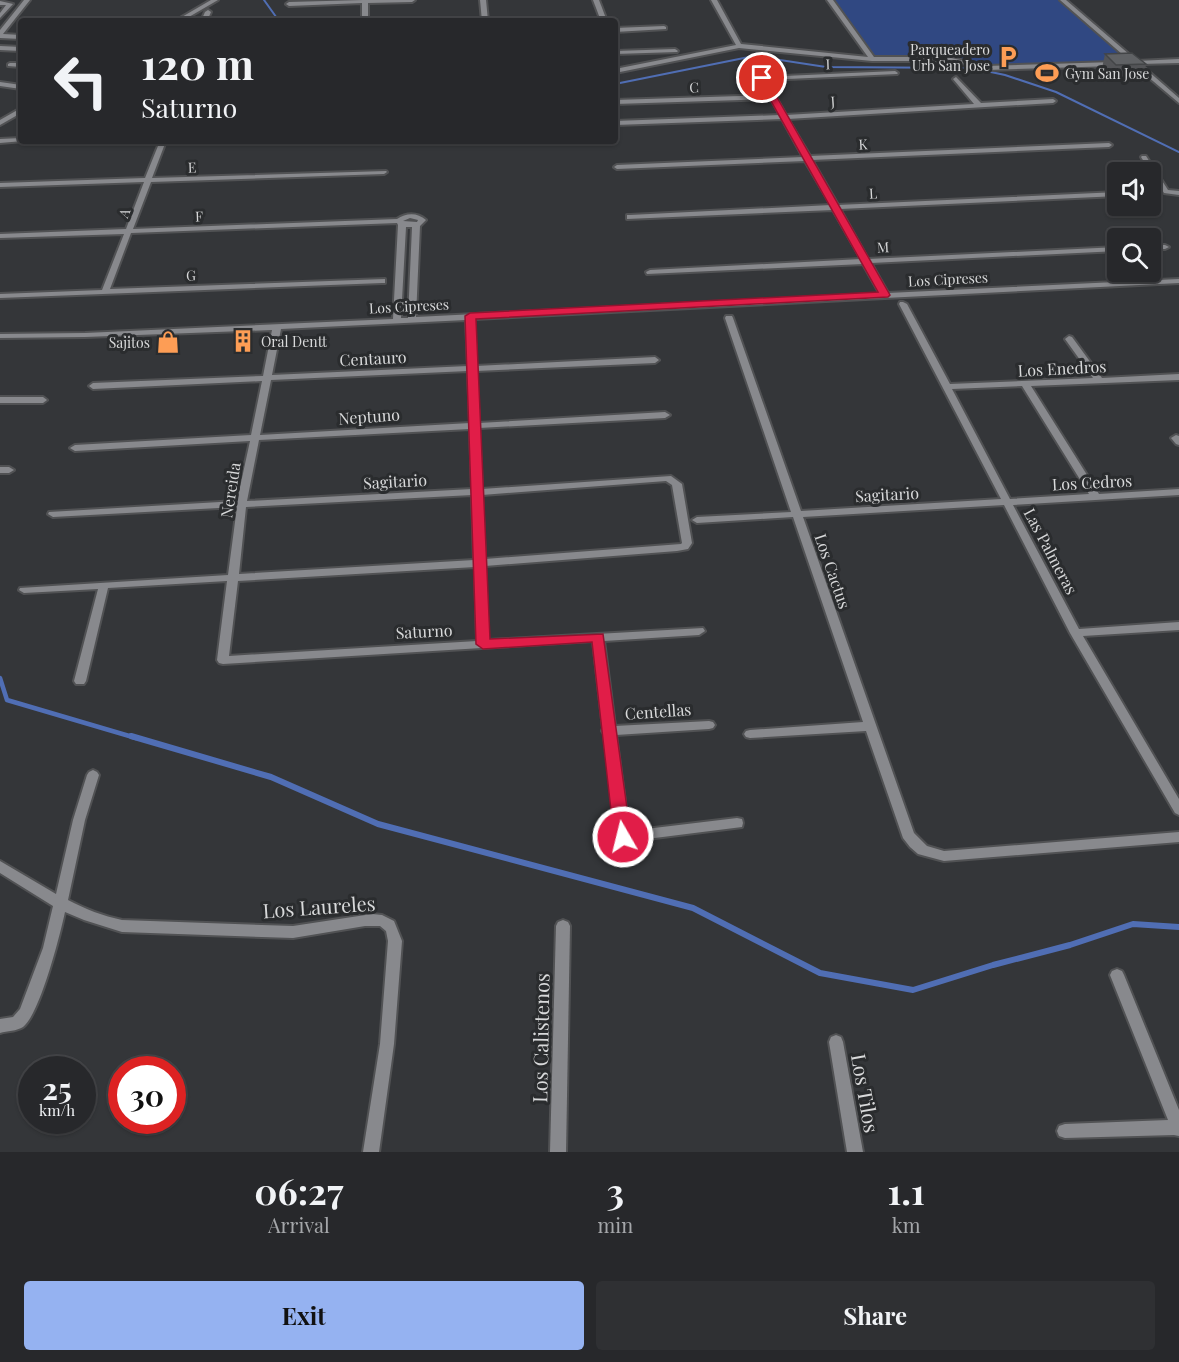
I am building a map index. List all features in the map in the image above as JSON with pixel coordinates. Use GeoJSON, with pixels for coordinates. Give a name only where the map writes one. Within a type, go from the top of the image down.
{"type":"FeatureCollection","features":[{"type":"Feature","properties":{"kind":"street"},"geometry":{"type":"LineString","coordinates":[[18,37],[0,35],[3,26],[27,0]]}},
{"type":"Feature","properties":{"kind":"street"},"geometry":{"type":"LineString","coordinates":[[183,18],[215,0]]}},
{"type":"Feature","properties":{"kind":"street"},"geometry":{"type":"LineString","coordinates":[[289,4],[412,0]]}},
{"type":"Feature","properties":{"kind":"street"},"geometry":{"type":"LineString","coordinates":[[483,0],[484,18]]}},
{"type":"Feature","properties":{"kind":"street"},"geometry":{"type":"LineString","coordinates":[[596,0],[603,18]]}},
{"type":"Feature","properties":{"kind":"street"},"geometry":{"type":"LineString","coordinates":[[714,0],[739,46]]}},
{"type":"Feature","properties":{"kind":"street"},"geometry":{"type":"LineString","coordinates":[[830,0],[873,59]]}},
{"type":"Feature","properties":{"kind":"street"},"geometry":{"type":"LineString","coordinates":[[1063,0],[1179,101]]}},
{"type":"Feature","properties":{"kind":"street"},"geometry":{"type":"LineString","coordinates":[[365,1],[365,18]]}},
{"type":"Feature","properties":{"kind":"street"},"geometry":{"type":"LineString","coordinates":[[0,3],[10,4],[0,16]]}},
{"type":"Feature","properties":{"kind":"street"},"geometry":{"type":"LineString","coordinates":[[205,18],[208,12]]}},
{"type":"Feature","properties":{"kind":"street"},"geometry":{"type":"LineString","coordinates":[[618,30],[664,28]]}},
{"type":"Feature","properties":{"kind":"street"},"geometry":{"type":"LineString","coordinates":[[618,70],[739,46],[873,59],[930,57],[987,68],[1179,61]]}},
{"type":"Feature","properties":{"kind":"street"},"geometry":{"type":"LineString","coordinates":[[0,48],[18,49]]}},
{"type":"Feature","properties":{"kind":"street"},"geometry":{"type":"LineString","coordinates":[[618,52],[675,51]]}},
{"type":"Feature","properties":{"kind":"street"},"geometry":{"type":"LineString","coordinates":[[10,65],[18,65]]}},
{"type":"Feature","properties":{"kind":"street","name":"I"},"geometry":{"type":"LineString","coordinates":[[773,97],[762,78],[895,73]]}},
{"type":"Feature","properties":{"kind":"street"},"geometry":{"type":"LineString","coordinates":[[956,79],[978,104]]}},
{"type":"Feature","properties":{"kind":"street"},"geometry":{"type":"LineString","coordinates":[[0,84],[18,87]]}},
{"type":"Feature","properties":{"kind":"street"},"geometry":{"type":"LineString","coordinates":[[773,97],[864,262],[885,295]]}},
{"type":"Feature","properties":{"kind":"street","name":"C"},"geometry":{"type":"LineString","coordinates":[[618,102],[773,97]]}},
{"type":"Feature","properties":{"kind":"street","name":"J"},"geometry":{"type":"LineString","coordinates":[[618,123],[784,117],[1053,100]]}},
{"type":"Feature","properties":{"kind":"street"},"geometry":{"type":"LineString","coordinates":[[0,123],[18,112]]}},
{"type":"Feature","properties":{"kind":"street"},"geometry":{"type":"LineString","coordinates":[[0,141],[18,140]]}},
{"type":"Feature","properties":{"kind":"street","name":"A"},"geometry":{"type":"LineString","coordinates":[[105,292],[162,144]]}},
{"type":"Feature","properties":{"kind":"street","name":"K"},"geometry":{"type":"LineString","coordinates":[[617,167],[1109,145]]}},
{"type":"Feature","properties":{"kind":"street"},"geometry":{"type":"LineString","coordinates":[[1144,157],[1166,192],[1179,193]]}},
{"type":"Feature","properties":{"kind":"street","name":"E"},"geometry":{"type":"LineString","coordinates":[[0,185],[384,172]]}},
{"type":"Feature","properties":{"kind":"street","name":"L"},"geometry":{"type":"LineString","coordinates":[[630,217],[1107,195]]}},
{"type":"Feature","properties":{"kind":"street"},"geometry":{"type":"LineString","coordinates":[[397,320],[400,223]]}},
{"type":"Feature","properties":{"kind":"street","name":"F"},"geometry":{"type":"LineString","coordinates":[[0,236],[400,223],[417,225],[412,319]]}},
{"type":"Feature","properties":{"kind":"street"},"geometry":{"type":"LineString","coordinates":[[1161,246],[1165,246]]}},
{"type":"Feature","properties":{"kind":"street","name":"M"},"geometry":{"type":"LineString","coordinates":[[650,272],[1107,250]]}},
{"type":"Feature","properties":{"kind":"street","name":"G"},"geometry":{"type":"LineString","coordinates":[[0,296],[382,281]]}},
{"type":"Feature","properties":{"kind":"street","name":"Los Cipreses"},"geometry":{"type":"LineString","coordinates":[[0,336],[277,327],[1179,281]]}},
{"type":"Feature","properties":{"kind":"street","name":"Las Palmeras"},"geometry":{"type":"LineString","coordinates":[[903,304],[1076,633],[1175,795],[1179,810]]}},
{"type":"Feature","properties":{"kind":"street"},"geometry":{"type":"LineString","coordinates":[[470,316],[483,644]]}},
{"type":"Feature","properties":{"kind":"street","name":"Los Cactus"},"geometry":{"type":"LineString","coordinates":[[729,318],[908,834],[917,848],[929,854],[944,856],[1179,837]]}},
{"type":"Feature","properties":{"kind":"street","name":"Nereida"},"geometry":{"type":"LineString","coordinates":[[223,660],[242,503],[277,327]]}},
{"type":"Feature","properties":{"kind":"street"},"geometry":{"type":"LineString","coordinates":[[1070,339],[1100,381]]}},
{"type":"Feature","properties":{"kind":"street","name":"Centauro"},"geometry":{"type":"LineString","coordinates":[[93,386],[656,360]]}},
{"type":"Feature","properties":{"kind":"street","name":"Los Enedros"},"geometry":{"type":"LineString","coordinates":[[946,387],[1179,376]]}},
{"type":"Feature","properties":{"kind":"street"},"geometry":{"type":"LineString","coordinates":[[1025,384],[1096,497]]}},
{"type":"Feature","properties":{"kind":"street"},"geometry":{"type":"LineString","coordinates":[[0,400],[43,400]]}},
{"type":"Feature","properties":{"kind":"street","name":"Neptuno"},"geometry":{"type":"LineString","coordinates":[[75,448],[665,415]]}},
{"type":"Feature","properties":{"kind":"street","name":"Sagitario"},"geometry":{"type":"LineString","coordinates":[[53,514],[478,492],[668,478],[677,484],[687,543],[684,547],[480,563]]}},
{"type":"Feature","properties":{"kind":"street","name":"Los Cedros"},"geometry":{"type":"LineString","coordinates":[[1006,503],[1179,492]]}},
{"type":"Feature","properties":{"kind":"street","name":"Sagitario"},"geometry":{"type":"LineString","coordinates":[[698,520],[1006,503]]}},
{"type":"Feature","properties":{"kind":"street"},"geometry":{"type":"LineString","coordinates":[[24,590],[480,563]]}},
{"type":"Feature","properties":{"kind":"street"},"geometry":{"type":"LineString","coordinates":[[80,681],[104,585]]}},
{"type":"Feature","properties":{"kind":"street"},"geometry":{"type":"LineString","coordinates":[[1076,633],[1179,626]]}},
{"type":"Feature","properties":{"kind":"street","name":"Saturno"},"geometry":{"type":"LineString","coordinates":[[223,660],[699,631]]}},
{"type":"Feature","properties":{"kind":"street"},"geometry":{"type":"LineString","coordinates":[[598,637],[623,837],[737,824]]}},
{"type":"Feature","properties":{"kind":"street","name":"Centellas"},"geometry":{"type":"LineString","coordinates":[[608,731],[709,725]]}},
{"type":"Feature","properties":{"kind":"street"},"geometry":{"type":"LineString","coordinates":[[750,734],[870,726]]}},
{"type":"Feature","properties":{"kind":"street"},"geometry":{"type":"LineString","coordinates":[[7,1025],[26,1013],[50,948],[62,905],[79,820],[93,775]]}},
{"type":"Feature","properties":{"kind":"street","name":"Los Laureles"},"geometry":{"type":"LineString","coordinates":[[0,866],[62,905],[97,921],[122,926],[293,932],[376,919],[388,924],[393,929],[395,941],[387,1044],[371,1152]]}},
{"type":"Feature","properties":{"kind":"street","name":"Los Calistenos"},"geometry":{"type":"LineString","coordinates":[[558,1152],[563,926]]}},
{"type":"Feature","properties":{"kind":"street"},"geometry":{"type":"LineString","coordinates":[[1065,1131],[1178,1128],[1117,975]]}},
{"type":"Feature","properties":{"kind":"street","name":"Los Tilos"},"geometry":{"type":"LineString","coordinates":[[836,1042],[855,1152]]}},
{"type":"Feature","properties":{"kind":"shaded area"},"geometry":{"type":"Polygon","coordinates":[[[830,0],[1063,0],[1135,63],[987,68],[947,59],[872,59],[830,0]]]}},
{"type":"Feature","properties":{"kind":"building"},"geometry":{"type":"Polygon","coordinates":[[[1132,53],[1146,64],[1116,65],[1105,54],[1132,53]]]}},
{"type":"Feature","properties":{"kind":"waterway"},"geometry":{"type":"LineString","coordinates":[[264,0],[277,18]]}},
{"type":"Feature","properties":{"kind":"waterway"},"geometry":{"type":"LineString","coordinates":[[618,83],[754,56],[826,67],[972,68],[1005,75],[1056,92],[1179,152]]}},
{"type":"Feature","properties":{"kind":"waterway"},"geometry":{"type":"LineString","coordinates":[[0,678],[7,700],[136,738]]}},
{"type":"Feature","properties":{"kind":"waterway"},"geometry":{"type":"LineString","coordinates":[[131,736],[271,777],[378,824],[693,908],[820,973],[913,990],[993,965],[1070,945],[1133,924],[1179,927]]}},
{"type":"Feature","properties":{"kind":"place","name":"Parqueadero Urb San Jose"},"geometry":{"type":"Point","coordinates":[1008,57]}},
{"type":"Feature","properties":{"kind":"place","name":"Gym San Jose"},"geometry":{"type":"Point","coordinates":[1047,73]}},
{"type":"Feature","properties":{"kind":"place","name":"Oral Dentt"},"geometry":{"type":"Point","coordinates":[243,341]}},
{"type":"Feature","properties":{"kind":"place","name":"Sajitos"},"geometry":{"type":"Point","coordinates":[168,342]}},
{"type":"Feature","properties":{"kind":"route"},"geometry":{"type":"LineString","coordinates":[[623,837],[598,637],[483,644],[470,316],[885,295],[864,262],[762,78]]}}]}
